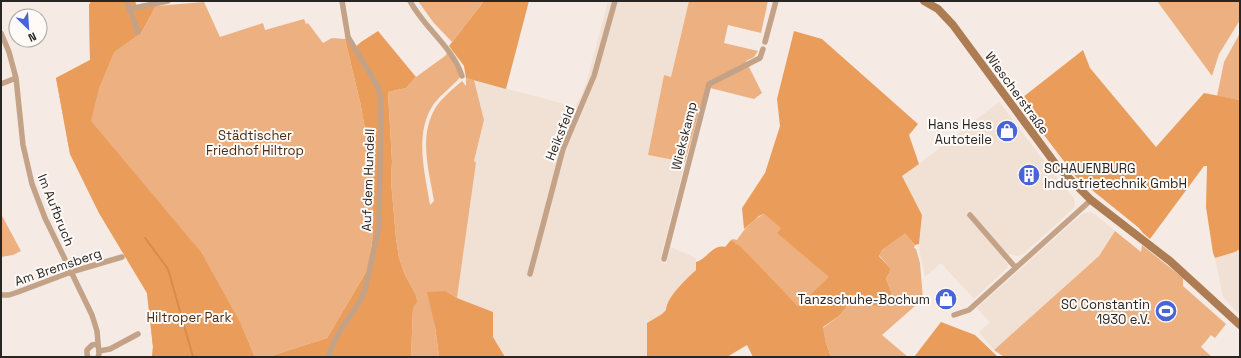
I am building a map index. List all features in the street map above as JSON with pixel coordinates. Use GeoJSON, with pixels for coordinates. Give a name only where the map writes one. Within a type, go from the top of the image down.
{"type":"FeatureCollection","features":[{"type":"Feature","properties":{"kind":"main road","name":"Wiescherstraße"},"geometry":{"type":"LineString","coordinates":[[924,1],[938,9],[954,25],[1057,166],[1091,200],[1170,261],[1240,325]]}},
{"type":"Feature","properties":{"kind":"street"},"geometry":{"type":"LineString","coordinates":[[126,1],[138,32]]}},
{"type":"Feature","properties":{"kind":"street"},"geometry":{"type":"LineString","coordinates":[[129,9],[168,1]]}},
{"type":"Feature","properties":{"kind":"street","name":"Auf dem Hundell"},"geometry":{"type":"LineString","coordinates":[[328,357],[336,337],[366,290],[379,227],[381,100],[378,87],[348,37],[342,1]]}},
{"type":"Feature","properties":{"kind":"street"},"geometry":{"type":"LineString","coordinates":[[410,1],[416,13],[446,46],[460,69],[462,76]]}},
{"type":"Feature","properties":{"kind":"street","name":"Heiksfeld"},"geometry":{"type":"LineString","coordinates":[[530,274],[563,149],[594,76],[615,1]]}},
{"type":"Feature","properties":{"kind":"street"},"geometry":{"type":"LineString","coordinates":[[764,42],[776,1]]}},
{"type":"Feature","properties":{"kind":"street","name":"Im Aufbruch"},"geometry":{"type":"LineString","coordinates":[[1,33],[9,52],[16,78],[23,145],[30,174],[42,210],[93,318],[97,331],[98,354],[138,334]]}},
{"type":"Feature","properties":{"kind":"street","name":"Wiekskamp"},"geometry":{"type":"LineString","coordinates":[[664,259],[709,84],[760,58],[763,49]]}},
{"type":"Feature","properties":{"kind":"street"},"geometry":{"type":"LineString","coordinates":[[1,84],[16,78]]}},
{"type":"Feature","properties":{"kind":"street"},"geometry":{"type":"LineString","coordinates":[[954,315],[969,310],[1091,200]]}},
{"type":"Feature","properties":{"kind":"street"},"geometry":{"type":"LineString","coordinates":[[970,214],[1016,268]]}},
{"type":"Feature","properties":{"kind":"street","name":"Am Bremsberg"},"geometry":{"type":"LineString","coordinates":[[1,295],[9,295],[71,272],[122,257]]}},
{"type":"Feature","properties":{"kind":"street"},"geometry":{"type":"LineString","coordinates":[[88,357],[87,350],[89,347],[98,344]]}},
{"type":"Feature","properties":{"kind":"shaded area"},"geometry":{"type":"Polygon","coordinates":[[[608,1],[689,1],[671,77],[664,75],[648,155],[685,162],[660,261],[666,264],[671,247],[696,258],[696,270],[679,286],[666,305],[666,310],[647,323],[647,357],[505,357],[493,337],[493,312],[457,298],[476,164],[474,161],[484,120],[474,80],[576,107],[586,84],[608,1]]]}},
{"type":"Feature","properties":{"kind":"shaded area"},"geometry":{"type":"Polygon","coordinates":[[[999,102],[1074,198],[1075,205],[1073,209],[1023,254],[1017,256],[1011,254],[1004,260],[1008,265],[1007,268],[974,299],[941,263],[925,277],[919,248],[922,215],[902,176],[999,102]]]}},
{"type":"Feature","properties":{"kind":"shaded area"},"geometry":{"type":"Polygon","coordinates":[[[1088,212],[1093,213],[1115,231],[1099,256],[994,350],[979,332],[990,322],[977,308],[1082,214],[1088,212]]]}},
{"type":"Feature","properties":{"kind":"shaded area"},"geometry":{"type":"Polygon","coordinates":[[[1240,249],[1240,315],[1223,297],[1215,258],[1240,249]]]}},
{"type":"Feature","properties":{"kind":"green space","name":"Städtischer Friedhof Hiltrop"},"geometry":{"type":"Polygon","coordinates":[[[91,1],[141,33],[156,6],[204,2],[220,37],[263,23],[265,30],[304,19],[306,24],[308,23],[323,43],[332,38],[345,39],[361,106],[373,176],[373,234],[369,267],[327,338],[268,357],[255,357],[241,324],[152,357],[153,347],[147,293],[99,213],[70,154],[56,78],[90,60],[89,5],[91,1]]]}},
{"type":"Feature","properties":{"kind":"green space","name":"Hiltroper Park"},"geometry":{"type":"Polygon","coordinates":[[[91,1],[135,1],[138,9],[156,6],[141,33],[114,52],[99,88],[91,121],[201,252],[241,324],[255,357],[152,357],[153,347],[147,293],[99,213],[70,154],[56,78],[90,60],[89,5],[91,1]]]}},
{"type":"Feature","properties":{"kind":"green space"},"geometry":{"type":"Polygon","coordinates":[[[418,1],[484,1],[452,42],[433,22],[418,1]]]}},
{"type":"Feature","properties":{"kind":"green space"},"geometry":{"type":"Polygon","coordinates":[[[484,1],[529,1],[506,89],[466,78],[464,66],[449,46],[484,1]]]}},
{"type":"Feature","properties":{"kind":"green space"},"geometry":{"type":"Polygon","coordinates":[[[689,1],[768,1],[761,33],[728,25],[724,43],[758,51],[754,57],[746,61],[762,93],[754,99],[706,87],[685,162],[648,155],[664,75],[671,77],[689,1]]]}},
{"type":"Feature","properties":{"kind":"green space"},"geometry":{"type":"Polygon","coordinates":[[[1157,1],[1240,1],[1240,20],[1219,54],[1212,76],[1157,1]]]}},
{"type":"Feature","properties":{"kind":"green space"},"geometry":{"type":"Polygon","coordinates":[[[378,31],[416,77],[406,88],[388,92],[392,162],[391,181],[396,238],[399,258],[405,275],[415,293],[417,302],[413,308],[411,357],[268,357],[327,338],[369,267],[373,234],[373,176],[361,106],[345,39],[346,38],[353,49],[378,31]]]}},
{"type":"Feature","properties":{"kind":"green space"},"geometry":{"type":"Polygon","coordinates":[[[794,31],[822,39],[918,124],[909,135],[919,164],[902,176],[922,215],[919,244],[915,245],[905,234],[882,250],[879,256],[891,269],[886,279],[892,294],[880,307],[858,301],[847,306],[839,316],[823,327],[826,343],[831,357],[753,357],[747,345],[727,357],[647,357],[647,323],[666,310],[669,300],[673,294],[696,270],[696,262],[713,250],[725,247],[731,240],[741,247],[798,306],[829,277],[777,233],[781,228],[764,214],[759,216],[744,229],[742,208],[765,173],[780,126],[777,99],[794,31]]]}},
{"type":"Feature","properties":{"kind":"green space"},"geometry":{"type":"Polygon","coordinates":[[[1240,33],[1240,100],[1217,96],[1224,62],[1240,33]]]}},
{"type":"Feature","properties":{"kind":"green space"},"geometry":{"type":"Polygon","coordinates":[[[1083,50],[1090,68],[1156,147],[1204,93],[1240,100],[1240,249],[1215,258],[1213,253],[1206,207],[1207,166],[1204,166],[1150,239],[1139,228],[1076,177],[1018,101],[1083,50]]]}},
{"type":"Feature","properties":{"kind":"green space"},"geometry":{"type":"Polygon","coordinates":[[[448,52],[461,76],[433,105],[427,117],[424,129],[422,154],[430,205],[434,201],[426,153],[426,141],[427,130],[436,107],[445,96],[462,81],[466,86],[466,78],[474,80],[484,120],[474,161],[476,163],[457,298],[446,291],[435,326],[439,357],[411,357],[415,293],[405,275],[399,258],[396,238],[391,181],[392,162],[388,92],[406,88],[416,77],[445,56],[448,52]]]}},
{"type":"Feature","properties":{"kind":"green space"},"geometry":{"type":"Polygon","coordinates":[[[1,214],[21,251],[13,255],[1,257],[1,214]]]}},
{"type":"Feature","properties":{"kind":"green space"},"geometry":{"type":"Polygon","coordinates":[[[764,214],[782,228],[778,233],[830,277],[798,306],[741,248],[731,240],[737,240],[749,225],[764,214]]]}},
{"type":"Feature","properties":{"kind":"green space"},"geometry":{"type":"Polygon","coordinates":[[[1115,231],[1141,252],[1142,245],[1183,278],[1183,286],[1226,324],[1215,338],[1211,335],[1201,347],[1212,357],[1004,357],[994,350],[1099,256],[1115,231]]]}},
{"type":"Feature","properties":{"kind":"green space"},"geometry":{"type":"Polygon","coordinates":[[[905,234],[915,245],[914,248],[916,249],[920,263],[923,299],[882,335],[908,357],[831,357],[823,328],[839,316],[847,306],[859,301],[880,306],[892,294],[886,279],[891,269],[879,255],[882,250],[905,234]]]}},
{"type":"Feature","properties":{"kind":"green space"},"geometry":{"type":"Polygon","coordinates":[[[446,291],[457,298],[493,312],[493,337],[505,357],[439,357],[435,326],[427,292],[446,291]]]}},
{"type":"Feature","properties":{"kind":"green space"},"geometry":{"type":"Polygon","coordinates":[[[941,322],[975,335],[998,357],[914,357],[941,322]]]}},
{"type":"Feature","properties":{"kind":"waterway"},"geometry":{"type":"LineString","coordinates":[[145,238],[168,269],[193,357]]}},
{"type":"Feature","properties":{"kind":"place","name":"Hans Hess Autoteile"},"geometry":{"type":"Point","coordinates":[1007,131]}},
{"type":"Feature","properties":{"kind":"place","name":"SCHAUENBURG Industrietechnik GmbH"},"geometry":{"type":"Point","coordinates":[1029,175]}},
{"type":"Feature","properties":{"kind":"place","name":"Tanzschuhe-Bochum"},"geometry":{"type":"Point","coordinates":[946,299]}},
{"type":"Feature","properties":{"kind":"place","name":"SC Constantin 1930 e.V."},"geometry":{"type":"Point","coordinates":[1166,311]}}]}
